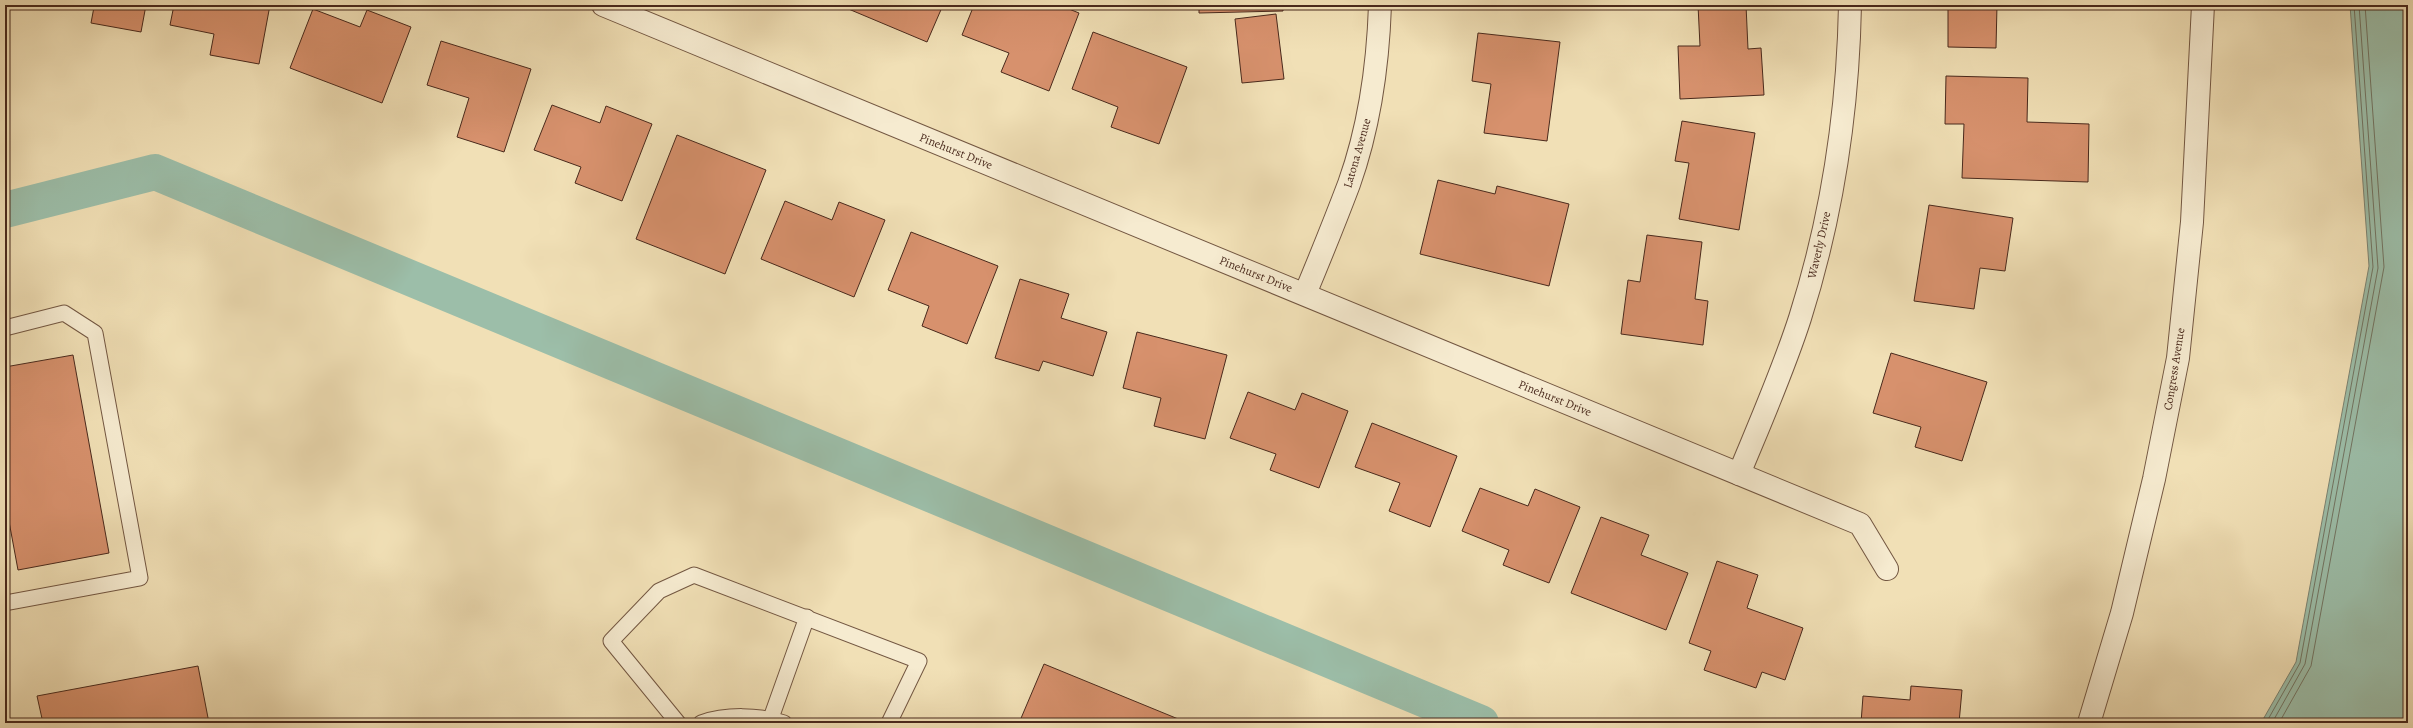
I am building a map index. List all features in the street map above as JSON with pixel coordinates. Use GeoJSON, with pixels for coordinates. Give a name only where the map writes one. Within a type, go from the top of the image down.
{"type":"FeatureCollection","features":[{"type":"Feature","properties":{"kind":"street","name":"Pinehurst Drive"},"geometry":{"type":"LineString","coordinates":[[603,5],[1860,524],[1887,569]]}},
{"type":"Feature","properties":{"kind":"street","name":"Latona Avenue"},"geometry":{"type":"LineString","coordinates":[[1305,294],[1349,183],[1367,117],[1379,34],[1380,5]]}},
{"type":"Feature","properties":{"kind":"street","name":"Waverly Drive"},"geometry":{"type":"LineString","coordinates":[[1739,474],[1800,319],[1819,253],[1839,153],[1849,54],[1850,5]]}},
{"type":"Feature","properties":{"kind":"street","name":"Congress Avenue"},"geometry":{"type":"LineString","coordinates":[[2089,723],[2122,614],[2154,479],[2178,358],[2192,222],[2203,5]]}},
{"type":"Feature","properties":{"kind":"lane"},"geometry":{"type":"LineString","coordinates":[[5,328],[64,313],[95,333],[140,578],[5,603]]}},
{"type":"Feature","properties":{"kind":"lane"},"geometry":{"type":"LineString","coordinates":[[678,723],[611,641],[659,591],[694,575],[919,661],[889,723]]}},
{"type":"Feature","properties":{"kind":"lane"},"geometry":{"type":"LineString","coordinates":[[701,723],[717,717],[777,721],[807,617]]}},
{"type":"Feature","properties":{"kind":"water"},"geometry":{"type":"Polygon","coordinates":[[[2350,5],[2408,5],[2408,723],[2261,723],[2296,662],[2369,266],[2350,5]]]}},
{"type":"Feature","properties":{"kind":"building"},"geometry":{"type":"Polygon","coordinates":[[[84,5],[146,5],[141,32],[91,23],[94,7],[84,5]]]}},
{"type":"Feature","properties":{"kind":"building"},"geometry":{"type":"Polygon","coordinates":[[[174,5],[270,5],[259,64],[210,55],[214,34],[170,25],[174,5]]]}},
{"type":"Feature","properties":{"kind":"building"},"geometry":{"type":"Polygon","coordinates":[[[839,5],[943,5],[927,42],[839,5]]]}},
{"type":"Feature","properties":{"kind":"building"},"geometry":{"type":"Polygon","coordinates":[[[974,5],[1059,5],[1079,13],[1049,91],[1001,72],[1009,53],[962,35],[974,5]]]}},
{"type":"Feature","properties":{"kind":"building"},"geometry":{"type":"Polygon","coordinates":[[[1199,5],[1283,5],[1283,11],[1199,13],[1199,5]]]}},
{"type":"Feature","properties":{"kind":"building"},"geometry":{"type":"Polygon","coordinates":[[[1698,5],[1746,5],[1748,49],[1761,48],[1764,95],[1680,99],[1678,46],[1700,46],[1698,5]]]}},
{"type":"Feature","properties":{"kind":"building"},"geometry":{"type":"Polygon","coordinates":[[[1948,5],[1997,5],[1996,48],[1948,47],[1948,5]]]}},
{"type":"Feature","properties":{"kind":"building"},"geometry":{"type":"Polygon","coordinates":[[[313,9],[360,27],[367,10],[411,27],[382,103],[290,68],[313,9]]]}},
{"type":"Feature","properties":{"kind":"building"},"geometry":{"type":"Polygon","coordinates":[[[1276,14],[1284,79],[1242,83],[1235,19],[1276,14]]]}},
{"type":"Feature","properties":{"kind":"building"},"geometry":{"type":"Polygon","coordinates":[[[1093,32],[1187,67],[1159,144],[1111,127],[1118,107],[1072,89],[1093,32]]]}},
{"type":"Feature","properties":{"kind":"building"},"geometry":{"type":"Polygon","coordinates":[[[1478,33],[1560,42],[1547,141],[1484,133],[1491,84],[1472,81],[1478,33]]]}},
{"type":"Feature","properties":{"kind":"building"},"geometry":{"type":"Polygon","coordinates":[[[441,41],[531,69],[504,152],[457,137],[469,98],[427,85],[441,41]]]}},
{"type":"Feature","properties":{"kind":"building"},"geometry":{"type":"Polygon","coordinates":[[[1946,76],[2028,78],[2027,122],[2089,124],[2088,182],[1962,178],[1964,124],[1945,124],[1946,76]]]}},
{"type":"Feature","properties":{"kind":"building"},"geometry":{"type":"Polygon","coordinates":[[[552,105],[600,123],[606,106],[652,124],[622,201],[575,183],[581,167],[534,150],[552,105]]]}},
{"type":"Feature","properties":{"kind":"building"},"geometry":{"type":"Polygon","coordinates":[[[1682,121],[1755,133],[1739,230],[1679,219],[1689,163],[1675,161],[1682,121]]]}},
{"type":"Feature","properties":{"kind":"building"},"geometry":{"type":"Polygon","coordinates":[[[677,135],[766,170],[725,274],[636,239],[677,135]]]}},
{"type":"Feature","properties":{"kind":"building"},"geometry":{"type":"Polygon","coordinates":[[[1438,180],[1495,194],[1497,186],[1569,204],[1549,286],[1420,254],[1438,180]]]}},
{"type":"Feature","properties":{"kind":"building"},"geometry":{"type":"Polygon","coordinates":[[[785,201],[832,220],[839,202],[885,220],[854,297],[761,259],[785,201]]]}},
{"type":"Feature","properties":{"kind":"building"},"geometry":{"type":"Polygon","coordinates":[[[1929,205],[2013,218],[2005,271],[1980,268],[1974,309],[1914,301],[1929,205]]]}},
{"type":"Feature","properties":{"kind":"building"},"geometry":{"type":"Polygon","coordinates":[[[911,232],[998,266],[967,344],[922,326],[929,306],[888,290],[911,232]]]}},
{"type":"Feature","properties":{"kind":"building"},"geometry":{"type":"Polygon","coordinates":[[[1647,235],[1702,242],[1695,299],[1708,301],[1703,345],[1621,334],[1628,280],[1640,282],[1647,235]]]}},
{"type":"Feature","properties":{"kind":"building"},"geometry":{"type":"Polygon","coordinates":[[[1020,279],[1069,294],[1061,318],[1107,332],[1093,376],[1043,361],[1039,371],[995,358],[1020,279]]]}},
{"type":"Feature","properties":{"kind":"building"},"geometry":{"type":"Polygon","coordinates":[[[1137,332],[1227,355],[1205,439],[1154,426],[1161,398],[1123,388],[1137,332]]]}},
{"type":"Feature","properties":{"kind":"building"},"geometry":{"type":"Polygon","coordinates":[[[1891,353],[1987,382],[1962,461],[1915,447],[1921,427],[1873,413],[1891,353]]]}},
{"type":"Feature","properties":{"kind":"building"},"geometry":{"type":"Polygon","coordinates":[[[73,355],[109,553],[18,570],[8,516],[5,516],[5,367],[73,355]]]}},
{"type":"Feature","properties":{"kind":"building"},"geometry":{"type":"Polygon","coordinates":[[[1248,392],[1295,410],[1302,393],[1348,411],[1319,488],[1270,470],[1276,454],[1230,438],[1248,392]]]}},
{"type":"Feature","properties":{"kind":"building"},"geometry":{"type":"Polygon","coordinates":[[[1372,423],[1457,456],[1430,527],[1389,511],[1400,483],[1355,467],[1372,423]]]}},
{"type":"Feature","properties":{"kind":"building"},"geometry":{"type":"Polygon","coordinates":[[[1480,488],[1528,506],[1535,489],[1580,507],[1549,583],[1503,565],[1509,550],[1462,531],[1480,488]]]}},
{"type":"Feature","properties":{"kind":"building"},"geometry":{"type":"Polygon","coordinates":[[[1601,517],[1649,535],[1641,555],[1688,573],[1666,630],[1571,593],[1601,517]]]}},
{"type":"Feature","properties":{"kind":"building"},"geometry":{"type":"Polygon","coordinates":[[[1717,561],[1758,575],[1747,608],[1803,628],[1785,680],[1762,672],[1756,688],[1704,670],[1711,651],[1689,643],[1717,561]]]}},
{"type":"Feature","properties":{"kind":"building"},"geometry":{"type":"Polygon","coordinates":[[[1044,664],[1188,723],[1019,723],[1044,664]]]}},
{"type":"Feature","properties":{"kind":"building"},"geometry":{"type":"Polygon","coordinates":[[[198,666],[209,723],[43,723],[37,696],[198,666]]]}},
{"type":"Feature","properties":{"kind":"building"},"geometry":{"type":"Polygon","coordinates":[[[1911,686],[1962,690],[1959,723],[1861,723],[1863,696],[1910,700],[1911,686]]]}},
{"type":"Feature","properties":{"kind":"waterway"},"geometry":{"type":"LineString","coordinates":[[5,210],[155,172],[1481,723]]}}]}
